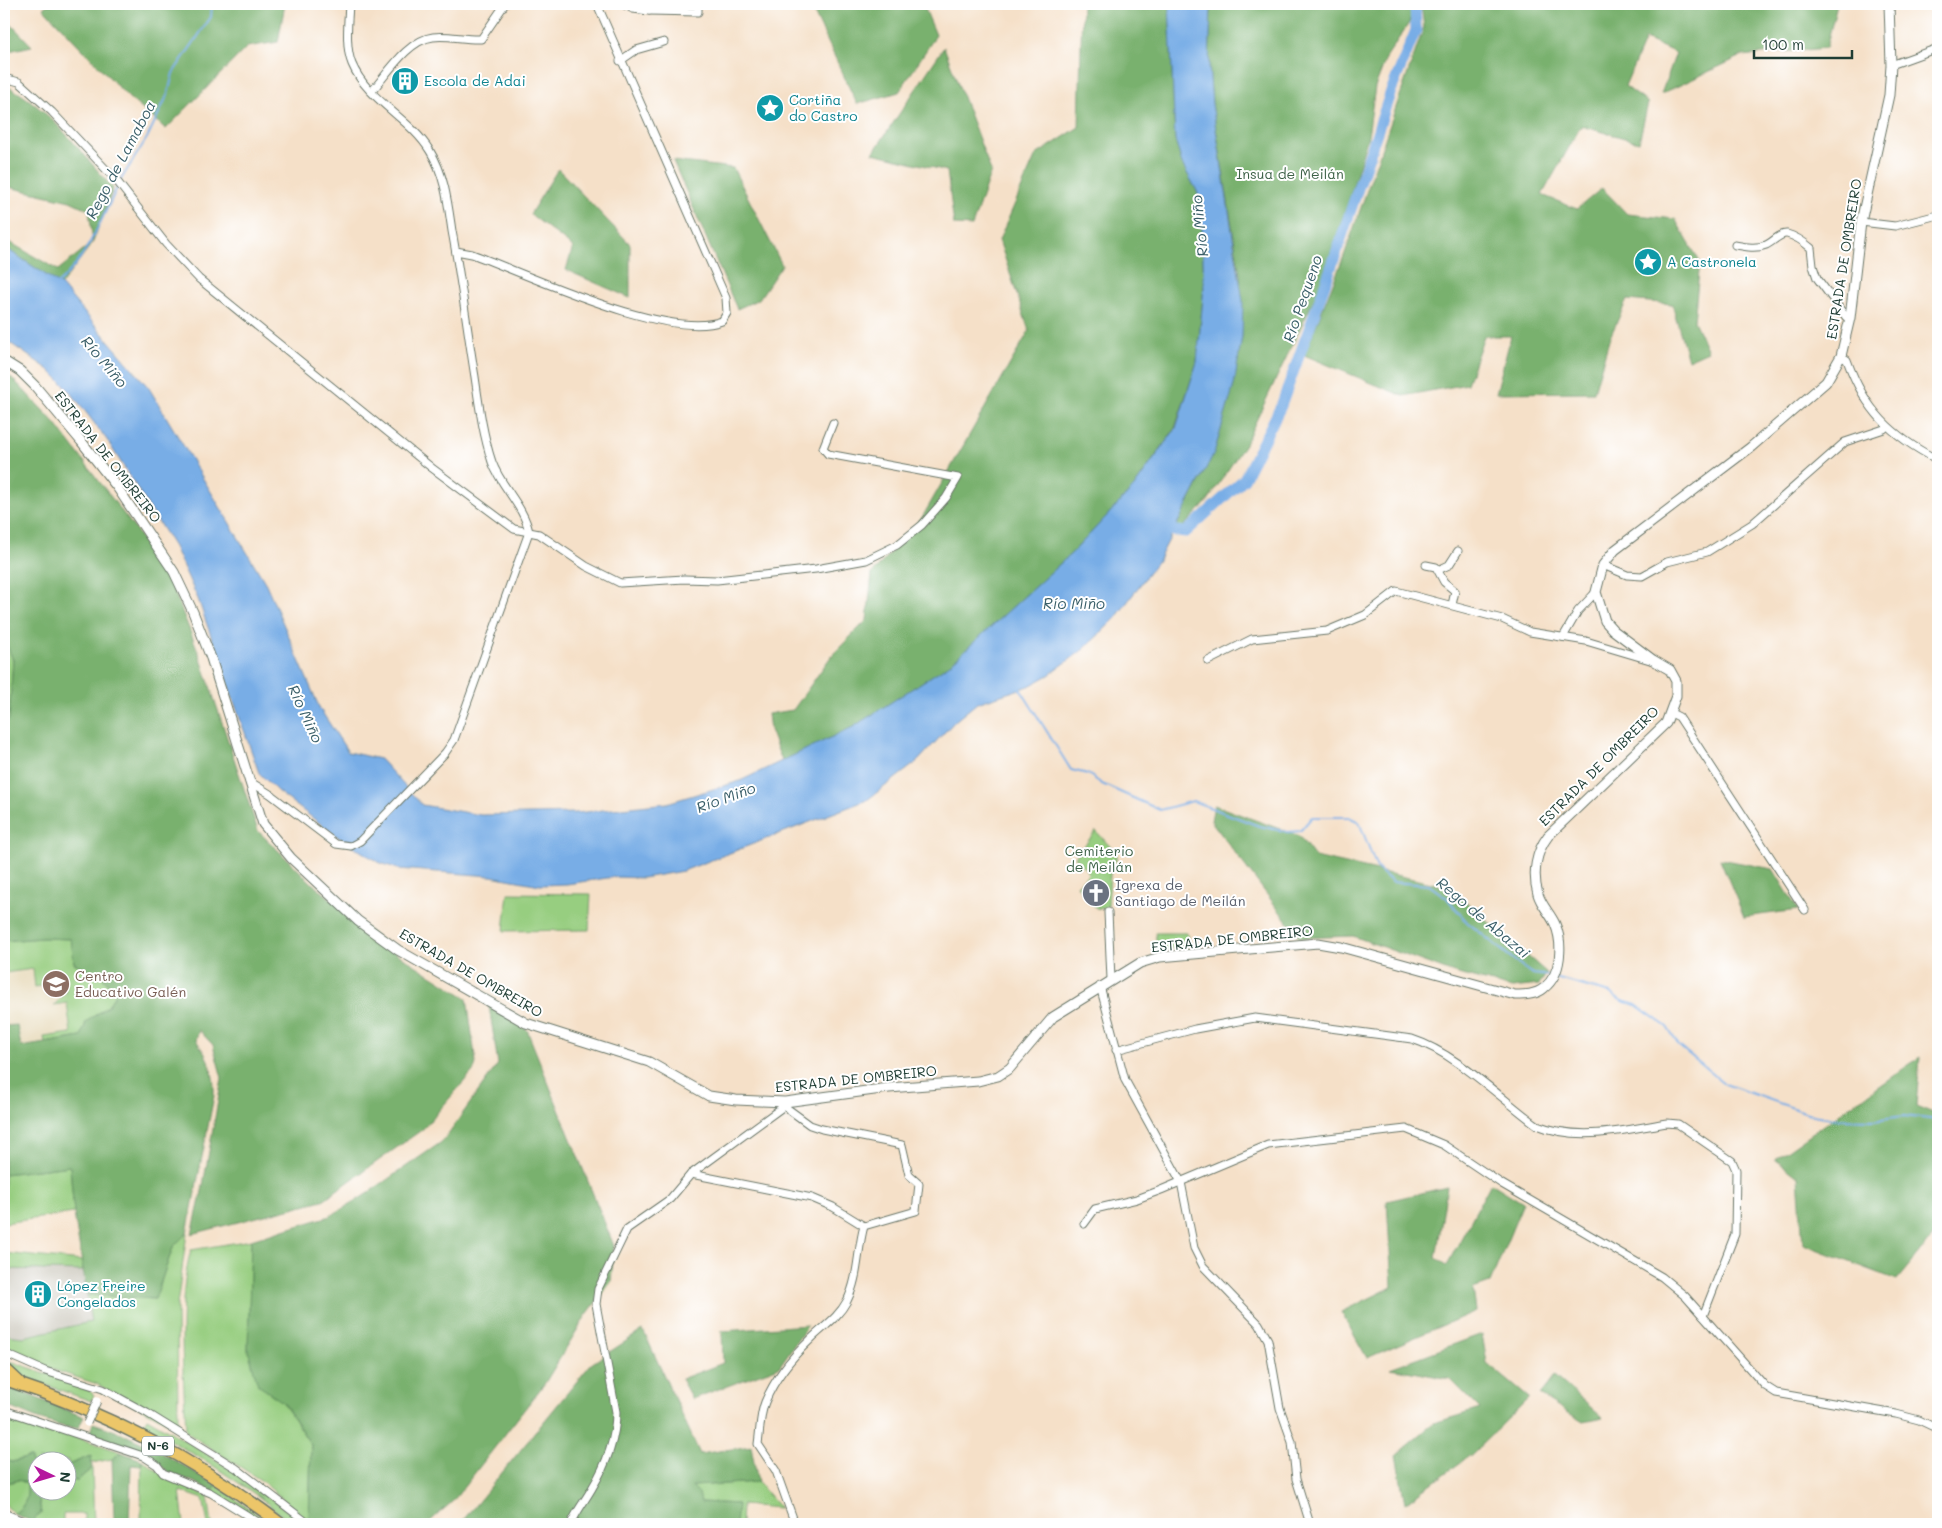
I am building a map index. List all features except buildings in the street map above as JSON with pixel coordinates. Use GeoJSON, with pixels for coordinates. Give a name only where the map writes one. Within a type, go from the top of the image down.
{"type":"FeatureCollection","features":[{"type":"Feature","properties":{"kind":"highway"},"geometry":{"type":"LineString","coordinates":[[4,1368],[24,1386]]}},
{"type":"Feature","properties":{"kind":"highway","name":"N-6"},"geometry":{"type":"LineString","coordinates":[[4,1379],[72,1404],[147,1440],[231,1486],[282,1524]]}},
{"type":"Feature","properties":{"kind":"street"},"geometry":{"type":"LineString","coordinates":[[249,782],[270,794],[336,844],[345,846],[355,844],[360,840],[445,753],[454,740],[527,545],[530,532],[527,521],[507,491],[492,463],[481,417],[456,251],[446,193],[439,167],[430,150],[409,126],[372,91],[352,64],[348,37],[349,4]]}},
{"type":"Feature","properties":{"kind":"street"},"geometry":{"type":"LineString","coordinates":[[372,91],[407,52],[422,39],[435,36],[481,39],[505,4]]}},
{"type":"Feature","properties":{"kind":"street"},"geometry":{"type":"LineString","coordinates":[[456,251],[472,254],[615,309],[659,321],[698,326],[722,321],[728,314],[726,298],[620,61],[597,4]]}},
{"type":"Feature","properties":{"kind":"street"},"geometry":{"type":"LineString","coordinates":[[622,4],[633,9],[650,7],[698,12],[698,4]]}},
{"type":"Feature","properties":{"kind":"street","name":"ESTRADA DE OMBREIRO"},"geometry":{"type":"LineString","coordinates":[[4,361],[20,371],[35,386],[81,442],[137,516],[174,572],[193,612],[211,658],[263,824],[291,858],[358,921],[398,950],[526,1023],[649,1062],[709,1096],[784,1104],[888,1088],[978,1081],[998,1076],[1017,1061],[1054,1017],[1100,986],[1140,963],[1160,957],[1318,944],[1341,947],[1515,995],[1530,994],[1543,989],[1552,980],[1558,966],[1560,952],[1555,924],[1538,893],[1536,872],[1539,848],[1548,836],[1666,723],[1676,696],[1676,681],[1670,670],[1653,660],[1613,630],[1605,621],[1596,592],[1603,565],[1615,550],[1751,447],[1826,382],[1841,356],[1850,318],[1861,222],[1889,95],[1891,65],[1889,4]]}},
{"type":"Feature","properties":{"kind":"street"},"geometry":{"type":"LineString","coordinates":[[620,61],[636,50],[664,42]]}},
{"type":"Feature","properties":{"kind":"street"},"geometry":{"type":"LineString","coordinates":[[1891,65],[1938,48]]}},
{"type":"Feature","properties":{"kind":"street"},"geometry":{"type":"LineString","coordinates":[[4,78],[20,82],[52,112],[116,180],[166,244],[199,279],[432,468],[514,529],[539,534],[586,566],[620,583],[684,579],[717,580],[816,569],[866,560],[897,545],[922,525],[946,498],[958,478],[828,454],[823,448],[833,423]]}},
{"type":"Feature","properties":{"kind":"street"},"geometry":{"type":"LineString","coordinates":[[1861,222],[1895,226],[1938,214]]}},
{"type":"Feature","properties":{"kind":"street"},"geometry":{"type":"LineString","coordinates":[[1735,245],[1748,248],[1766,245],[1787,234],[1803,242],[1811,248],[1813,266],[1817,278],[1846,317],[1850,318]]}},
{"type":"Feature","properties":{"kind":"street"},"geometry":{"type":"LineString","coordinates":[[1841,356],[1847,360],[1869,406],[1886,426],[1906,443],[1938,460]]}},
{"type":"Feature","properties":{"kind":"street"},"geometry":{"type":"LineString","coordinates":[[1603,565],[1627,575],[1642,576],[1667,562],[1707,552],[1752,524],[1845,442],[1884,429],[1886,426]]}},
{"type":"Feature","properties":{"kind":"street"},"geometry":{"type":"LineString","coordinates":[[1438,570],[1450,565],[1458,551]]}},
{"type":"Feature","properties":{"kind":"street"},"geometry":{"type":"LineString","coordinates":[[1426,565],[1436,567],[1444,582],[1455,591],[1452,605]]}},
{"type":"Feature","properties":{"kind":"street"},"geometry":{"type":"LineString","coordinates":[[1208,660],[1252,638],[1326,631],[1365,615],[1396,591],[1502,619],[1530,632],[1586,641],[1653,660]]}},
{"type":"Feature","properties":{"kind":"street"},"geometry":{"type":"LineString","coordinates":[[1563,637],[1578,611],[1596,592]]}},
{"type":"Feature","properties":{"kind":"street"},"geometry":{"type":"LineString","coordinates":[[1671,713],[1679,717],[1805,910]]}},
{"type":"Feature","properties":{"kind":"street"},"geometry":{"type":"LineString","coordinates":[[1108,912],[1111,980]]}},
{"type":"Feature","properties":{"kind":"street"},"geometry":{"type":"LineString","coordinates":[[1100,986],[1104,995],[1116,1050],[1125,1080],[1181,1182],[1194,1248],[1203,1266],[1259,1324],[1268,1340],[1280,1408],[1292,1442],[1296,1479],[1310,1524]]}},
{"type":"Feature","properties":{"kind":"street"},"geometry":{"type":"LineString","coordinates":[[1116,1050],[1195,1029],[1255,1018],[1424,1042],[1471,1074],[1537,1125],[1547,1130],[1587,1135],[1667,1123],[1678,1124],[1732,1161],[1736,1170],[1736,1234],[1704,1316]]}},
{"type":"Feature","properties":{"kind":"street"},"geometry":{"type":"LineString","coordinates":[[570,1524],[592,1490],[614,1440],[616,1425],[610,1374],[598,1322],[596,1304],[598,1288],[627,1229],[670,1199],[691,1174],[784,1104],[802,1120],[816,1127],[902,1145],[909,1175],[919,1184],[916,1211],[864,1226],[833,1207],[812,1198],[691,1174]]}},
{"type":"Feature","properties":{"kind":"street"},"geometry":{"type":"LineString","coordinates":[[1084,1224],[1095,1209],[1137,1199],[1268,1145],[1406,1129],[1444,1145],[1502,1184],[1662,1277],[1685,1296],[1765,1386],[1776,1393],[1896,1414],[1919,1420],[1938,1429]]}},
{"type":"Feature","properties":{"kind":"street"},"geometry":{"type":"LineString","coordinates":[[795,1524],[776,1471],[758,1444],[764,1403],[785,1366],[811,1338],[832,1321],[847,1301],[858,1270],[860,1239],[864,1226]]}},
{"type":"Feature","properties":{"kind":"street"},"geometry":{"type":"LineString","coordinates":[[4,1354],[45,1371],[103,1389],[147,1413],[224,1459],[309,1524]]}},
{"type":"Feature","properties":{"kind":"street"},"geometry":{"type":"LineString","coordinates":[[82,1436],[103,1389]]}},
{"type":"Feature","properties":{"kind":"street"},"geometry":{"type":"LineString","coordinates":[[4,1410],[143,1456],[157,1465],[164,1473],[211,1493],[261,1524]]}},
{"type":"Feature","properties":{"kind":"street"},"geometry":{"type":"LineString","coordinates":[[4,1515],[30,1524]]}},
{"type":"Feature","properties":{"kind":"shaded area","name":"Centro Educativo Galén"},"geometry":{"type":"Polygon","coordinates":[[[43,938],[71,939],[81,1037],[20,1047],[17,1025],[4,1026],[4,941],[43,938]]]}},
{"type":"Feature","properties":{"kind":"shaded area"},"geometry":{"type":"Polygon","coordinates":[[[4,1269],[83,1271],[91,1322],[23,1337],[4,1335],[4,1269]]]}},
{"type":"Feature","properties":{"kind":"green space"},"geometry":{"type":"Polygon","coordinates":[[[48,4],[285,4],[278,42],[247,47],[166,129],[129,98],[43,8],[48,4]]]}},
{"type":"Feature","properties":{"kind":"green space"},"geometry":{"type":"Polygon","coordinates":[[[810,4],[923,4],[936,35],[899,92],[857,104],[810,4]]]}},
{"type":"Feature","properties":{"kind":"green space"},"geometry":{"type":"Polygon","coordinates":[[[1082,4],[1169,4],[1175,139],[1182,164],[1197,191],[1201,204],[1204,286],[1197,362],[1175,428],[1134,487],[1073,552],[950,664],[853,727],[782,761],[770,730],[768,714],[793,710],[832,655],[867,620],[872,574],[923,516],[1029,331],[999,240],[1036,155],[1079,127],[1082,4]]]}},
{"type":"Feature","properties":{"kind":"green space","name":"Insua de Meilán"},"geometry":{"type":"Polygon","coordinates":[[[1211,4],[1411,4],[1413,13],[1409,23],[1387,56],[1375,87],[1368,136],[1348,203],[1318,291],[1245,444],[1207,502],[1182,528],[1176,527],[1214,453],[1234,385],[1242,336],[1240,274],[1212,104],[1209,66],[1211,4]]]}},
{"type":"Feature","properties":{"kind":"green space"},"geometry":{"type":"Polygon","coordinates":[[[1421,4],[1837,4],[1826,48],[1742,56],[1661,94],[1676,53],[1645,39],[1625,86],[1648,103],[1639,142],[1581,126],[1542,195],[1577,209],[1602,188],[1627,214],[1675,219],[1700,262],[1694,321],[1708,351],[1688,360],[1672,304],[1627,300],[1610,337],[1594,392],[1496,393],[1511,336],[1484,336],[1467,384],[1403,396],[1304,355],[1344,256],[1424,27],[1421,4]]]}},
{"type":"Feature","properties":{"kind":"green space"},"geometry":{"type":"Polygon","coordinates":[[[4,17],[32,46],[4,52],[4,17]]]}},
{"type":"Feature","properties":{"kind":"green space"},"geometry":{"type":"Polygon","coordinates":[[[944,47],[991,171],[972,226],[954,225],[947,171],[873,153],[944,47]]]}},
{"type":"Feature","properties":{"kind":"green space"},"geometry":{"type":"Polygon","coordinates":[[[4,85],[20,93],[49,117],[113,188],[93,242],[89,210],[70,201],[4,186],[4,85]]]}},
{"type":"Feature","properties":{"kind":"green space"},"geometry":{"type":"Polygon","coordinates":[[[673,161],[733,168],[782,265],[759,299],[737,309],[673,161]]]}},
{"type":"Feature","properties":{"kind":"green space"},"geometry":{"type":"Polygon","coordinates":[[[558,169],[630,244],[630,298],[566,270],[573,247],[530,214],[558,169]]]}},
{"type":"Feature","properties":{"kind":"green space"},"geometry":{"type":"Polygon","coordinates":[[[4,239],[58,270],[93,242],[61,285],[4,247],[4,239]]]}},
{"type":"Feature","properties":{"kind":"green space"},"geometry":{"type":"Polygon","coordinates":[[[11,377],[55,423],[136,530],[172,586],[200,656],[258,831],[313,884],[396,953],[467,998],[476,1063],[474,1070],[423,1129],[323,1200],[192,1234],[202,1191],[222,1078],[213,1045],[199,1030],[196,1040],[210,1066],[214,1096],[187,1233],[173,1247],[155,1299],[87,1295],[74,1213],[70,1166],[4,1174],[4,1026],[17,1025],[21,1047],[81,1037],[86,1022],[108,1006],[116,993],[102,976],[74,963],[71,939],[43,938],[4,941],[4,723],[9,720],[13,660],[4,639],[4,387],[11,377]]]}},
{"type":"Feature","properties":{"kind":"green space"},"geometry":{"type":"Polygon","coordinates":[[[4,639],[13,660],[9,720],[4,723],[4,639]]]}},
{"type":"Feature","properties":{"kind":"green space"},"geometry":{"type":"Polygon","coordinates":[[[1214,805],[1299,836],[1315,857],[1449,887],[1547,973],[1539,985],[1512,988],[1454,973],[1353,936],[1300,938],[1211,821],[1214,805]]]}},
{"type":"Feature","properties":{"kind":"green space","name":"Cemiterio de Meilán"},"geometry":{"type":"Polygon","coordinates":[[[1096,831],[1116,853],[1116,860],[1110,874],[1108,906],[1105,909],[1096,908],[1077,885],[1089,873],[1075,857],[1096,831]]]}},
{"type":"Feature","properties":{"kind":"green space"},"geometry":{"type":"Polygon","coordinates":[[[1720,859],[1773,869],[1798,910],[1744,917],[1720,859]]]}},
{"type":"Feature","properties":{"kind":"green space"},"geometry":{"type":"Polygon","coordinates":[[[508,893],[591,894],[589,930],[504,931],[508,893]]]}},
{"type":"Feature","properties":{"kind":"green space"},"geometry":{"type":"Polygon","coordinates":[[[1155,933],[1187,933],[1189,947],[1158,950],[1155,933]]]}},
{"type":"Feature","properties":{"kind":"green space"},"geometry":{"type":"Polygon","coordinates":[[[43,938],[71,939],[74,963],[102,976],[116,993],[108,1006],[86,1022],[81,1037],[45,1043],[44,1037],[71,1033],[67,1003],[54,1005],[66,993],[64,982],[35,987],[33,969],[4,973],[4,941],[43,938]]]}},
{"type":"Feature","properties":{"kind":"green space"},"geometry":{"type":"Polygon","coordinates":[[[489,1006],[527,1030],[614,1246],[611,1282],[585,1317],[545,1383],[453,1501],[427,1524],[312,1524],[309,1522],[311,1445],[284,1403],[258,1385],[248,1350],[251,1240],[330,1216],[362,1197],[443,1141],[498,1064],[489,1006]]]}},
{"type":"Feature","properties":{"kind":"green space"},"geometry":{"type":"Polygon","coordinates":[[[1920,1057],[1916,1106],[1938,1115],[1938,1230],[1897,1280],[1803,1244],[1798,1177],[1775,1159],[1920,1057]]]}},
{"type":"Feature","properties":{"kind":"green space"},"geometry":{"type":"Polygon","coordinates":[[[70,1166],[74,1213],[4,1223],[4,1174],[70,1166]]]}},
{"type":"Feature","properties":{"kind":"green space"},"geometry":{"type":"Polygon","coordinates":[[[1491,1183],[1523,1203],[1490,1283],[1473,1289],[1476,1311],[1367,1358],[1341,1312],[1392,1287],[1387,1201],[1447,1187],[1436,1258],[1447,1265],[1491,1183]]]}},
{"type":"Feature","properties":{"kind":"green space"},"geometry":{"type":"Polygon","coordinates":[[[187,1233],[177,1305],[178,1428],[97,1384],[51,1369],[6,1348],[6,1335],[23,1337],[91,1322],[87,1295],[155,1299],[173,1247],[187,1233]]]}},
{"type":"Feature","properties":{"kind":"green space"},"geometry":{"type":"Polygon","coordinates":[[[251,1240],[248,1350],[311,1445],[309,1522],[262,1481],[186,1432],[182,1316],[186,1270],[191,1250],[251,1240]]]}},
{"type":"Feature","properties":{"kind":"green space"},"geometry":{"type":"Polygon","coordinates":[[[4,1253],[82,1261],[83,1271],[4,1269],[4,1253]]]}},
{"type":"Feature","properties":{"kind":"green space"},"geometry":{"type":"Polygon","coordinates":[[[808,1325],[779,1367],[692,1399],[681,1379],[723,1363],[722,1331],[808,1325]]]}},
{"type":"Feature","properties":{"kind":"green space"},"geometry":{"type":"Polygon","coordinates":[[[643,1330],[700,1454],[751,1446],[758,1482],[692,1486],[699,1493],[701,1502],[738,1504],[736,1524],[460,1524],[591,1364],[643,1330]]]}},
{"type":"Feature","properties":{"kind":"green space"},"geometry":{"type":"Polygon","coordinates":[[[1482,1334],[1487,1363],[1529,1398],[1472,1454],[1405,1503],[1396,1455],[1434,1423],[1480,1409],[1450,1379],[1390,1368],[1482,1334]]]}},
{"type":"Feature","properties":{"kind":"green space"},"geometry":{"type":"Polygon","coordinates":[[[13,1362],[85,1387],[94,1395],[91,1401],[18,1375],[4,1363],[13,1362]]]}},
{"type":"Feature","properties":{"kind":"green space"},"geometry":{"type":"Polygon","coordinates":[[[1555,1376],[1603,1418],[1583,1422],[1540,1395],[1555,1376]]]}},
{"type":"Feature","properties":{"kind":"green space"},"geometry":{"type":"Polygon","coordinates":[[[4,1385],[84,1417],[78,1428],[65,1427],[38,1419],[4,1405],[4,1385]]]}},
{"type":"Feature","properties":{"kind":"green space"},"geometry":{"type":"Polygon","coordinates":[[[4,1414],[121,1452],[112,1459],[92,1463],[90,1456],[78,1461],[78,1450],[28,1450],[28,1458],[12,1462],[4,1460],[4,1414]]]}},
{"type":"Feature","properties":{"kind":"green space"},"geometry":{"type":"Polygon","coordinates":[[[147,1418],[228,1468],[304,1524],[292,1524],[258,1496],[209,1463],[143,1425],[147,1418]]]}},
{"type":"Feature","properties":{"kind":"green space"},"geometry":{"type":"Polygon","coordinates":[[[93,1423],[141,1442],[216,1485],[212,1492],[194,1482],[170,1473],[149,1457],[92,1436],[90,1432],[93,1423]]]}},
{"type":"Feature","properties":{"kind":"green space"},"geometry":{"type":"Polygon","coordinates":[[[121,1452],[142,1460],[141,1466],[131,1465],[129,1524],[117,1524],[117,1519],[114,1518],[112,1459],[121,1452]]]}},
{"type":"Feature","properties":{"kind":"green space"},"geometry":{"type":"Polygon","coordinates":[[[91,1456],[92,1468],[78,1480],[78,1461],[91,1456]]]}},
{"type":"Feature","properties":{"kind":"green space"},"geometry":{"type":"Polygon","coordinates":[[[28,1458],[28,1500],[39,1500],[41,1514],[33,1522],[14,1514],[25,1501],[27,1483],[18,1480],[4,1484],[4,1460],[12,1462],[28,1458]]]}},
{"type":"Feature","properties":{"kind":"green space"},"geometry":{"type":"Polygon","coordinates":[[[142,1460],[170,1480],[208,1496],[212,1524],[208,1524],[203,1499],[180,1491],[184,1524],[141,1524],[142,1460]]]}},
{"type":"Feature","properties":{"kind":"green space"},"geometry":{"type":"Polygon","coordinates":[[[92,1468],[94,1524],[84,1524],[84,1514],[63,1514],[63,1524],[33,1522],[41,1514],[39,1500],[78,1500],[78,1480],[92,1468]]]}},
{"type":"Feature","properties":{"kind":"green space"},"geometry":{"type":"Polygon","coordinates":[[[18,1480],[27,1483],[27,1493],[24,1504],[14,1514],[4,1503],[4,1484],[18,1480]]]}},
{"type":"Feature","properties":{"kind":"green space"},"geometry":{"type":"Polygon","coordinates":[[[758,1482],[780,1508],[742,1505],[741,1524],[736,1524],[737,1504],[700,1502],[692,1486],[758,1482]]]}},
{"type":"Feature","properties":{"kind":"green space"},"geometry":{"type":"Polygon","coordinates":[[[216,1485],[271,1524],[264,1524],[212,1492],[216,1485]]]}},
{"type":"Feature","properties":{"kind":"water","name":"Río Miño"},"geometry":{"type":"Polygon","coordinates":[[[1169,4],[1211,4],[1209,66],[1212,104],[1243,301],[1242,336],[1234,385],[1214,453],[1159,559],[1115,619],[1084,649],[1049,675],[1029,686],[977,703],[955,721],[917,762],[867,800],[683,871],[643,878],[614,877],[567,884],[540,885],[491,876],[398,869],[378,862],[338,837],[277,791],[259,773],[198,599],[174,547],[107,440],[69,390],[48,369],[4,339],[4,247],[61,285],[149,388],[266,584],[320,709],[348,752],[380,759],[422,805],[481,815],[576,813],[667,803],[740,781],[853,727],[950,664],[1073,552],[1134,487],[1176,428],[1197,362],[1204,286],[1201,204],[1197,191],[1182,164],[1175,139],[1169,4]]]}},
{"type":"Feature","properties":{"kind":"waterway","name":"Rego de Lamaboa"},"geometry":{"type":"LineString","coordinates":[[120,181],[147,138],[168,94],[173,73],[211,17],[212,4]]}},
{"type":"Feature","properties":{"kind":"waterway","name":"Río Pequeno"},"geometry":{"type":"LineString","coordinates":[[1159,529],[1186,532],[1244,479],[1281,406],[1336,254],[1391,91],[1416,30],[1415,4]]}},
{"type":"Feature","properties":{"kind":"waterway","name":"Rego de Lamaboa"},"geometry":{"type":"LineString","coordinates":[[56,285],[67,275],[84,252],[118,186]]}},
{"type":"Feature","properties":{"kind":"waterway","name":"Rego de Abazai"},"geometry":{"type":"LineString","coordinates":[[1019,687],[1071,770],[1088,774],[1102,784],[1160,810],[1193,801],[1259,826],[1288,832],[1300,831],[1312,817],[1349,817],[1359,822],[1377,868],[1392,882],[1429,885],[1447,898],[1467,922],[1519,964],[1533,974],[1551,976]]}},
{"type":"Feature","properties":{"kind":"waterway","name":"Rego de Abazai"},"geometry":{"type":"LineString","coordinates":[[1555,978],[1610,993],[1622,1001],[1636,1005],[1667,1027],[1679,1046],[1725,1084],[1813,1115],[1838,1119],[1873,1120],[1904,1116],[1938,1120]]}},
{"type":"Feature","properties":{"kind":"place","name":"Escola de Adai"},"geometry":{"type":"Point","coordinates":[405,81]}},
{"type":"Feature","properties":{"kind":"place","name":"Cortiña do Castro"},"geometry":{"type":"Point","coordinates":[770,108]}},
{"type":"Feature","properties":{"kind":"place","name":"A Castronela"},"geometry":{"type":"Point","coordinates":[1648,262]}},
{"type":"Feature","properties":{"kind":"place","name":"Igrexa de Santiago de Meilán"},"geometry":{"type":"Point","coordinates":[1096,893]}},
{"type":"Feature","properties":{"kind":"place","name":"Centro Educativo Galén"},"geometry":{"type":"Point","coordinates":[56,984]}},
{"type":"Feature","properties":{"kind":"place","name":"López Freire Congelados"},"geometry":{"type":"Point","coordinates":[38,1294]}}]}
